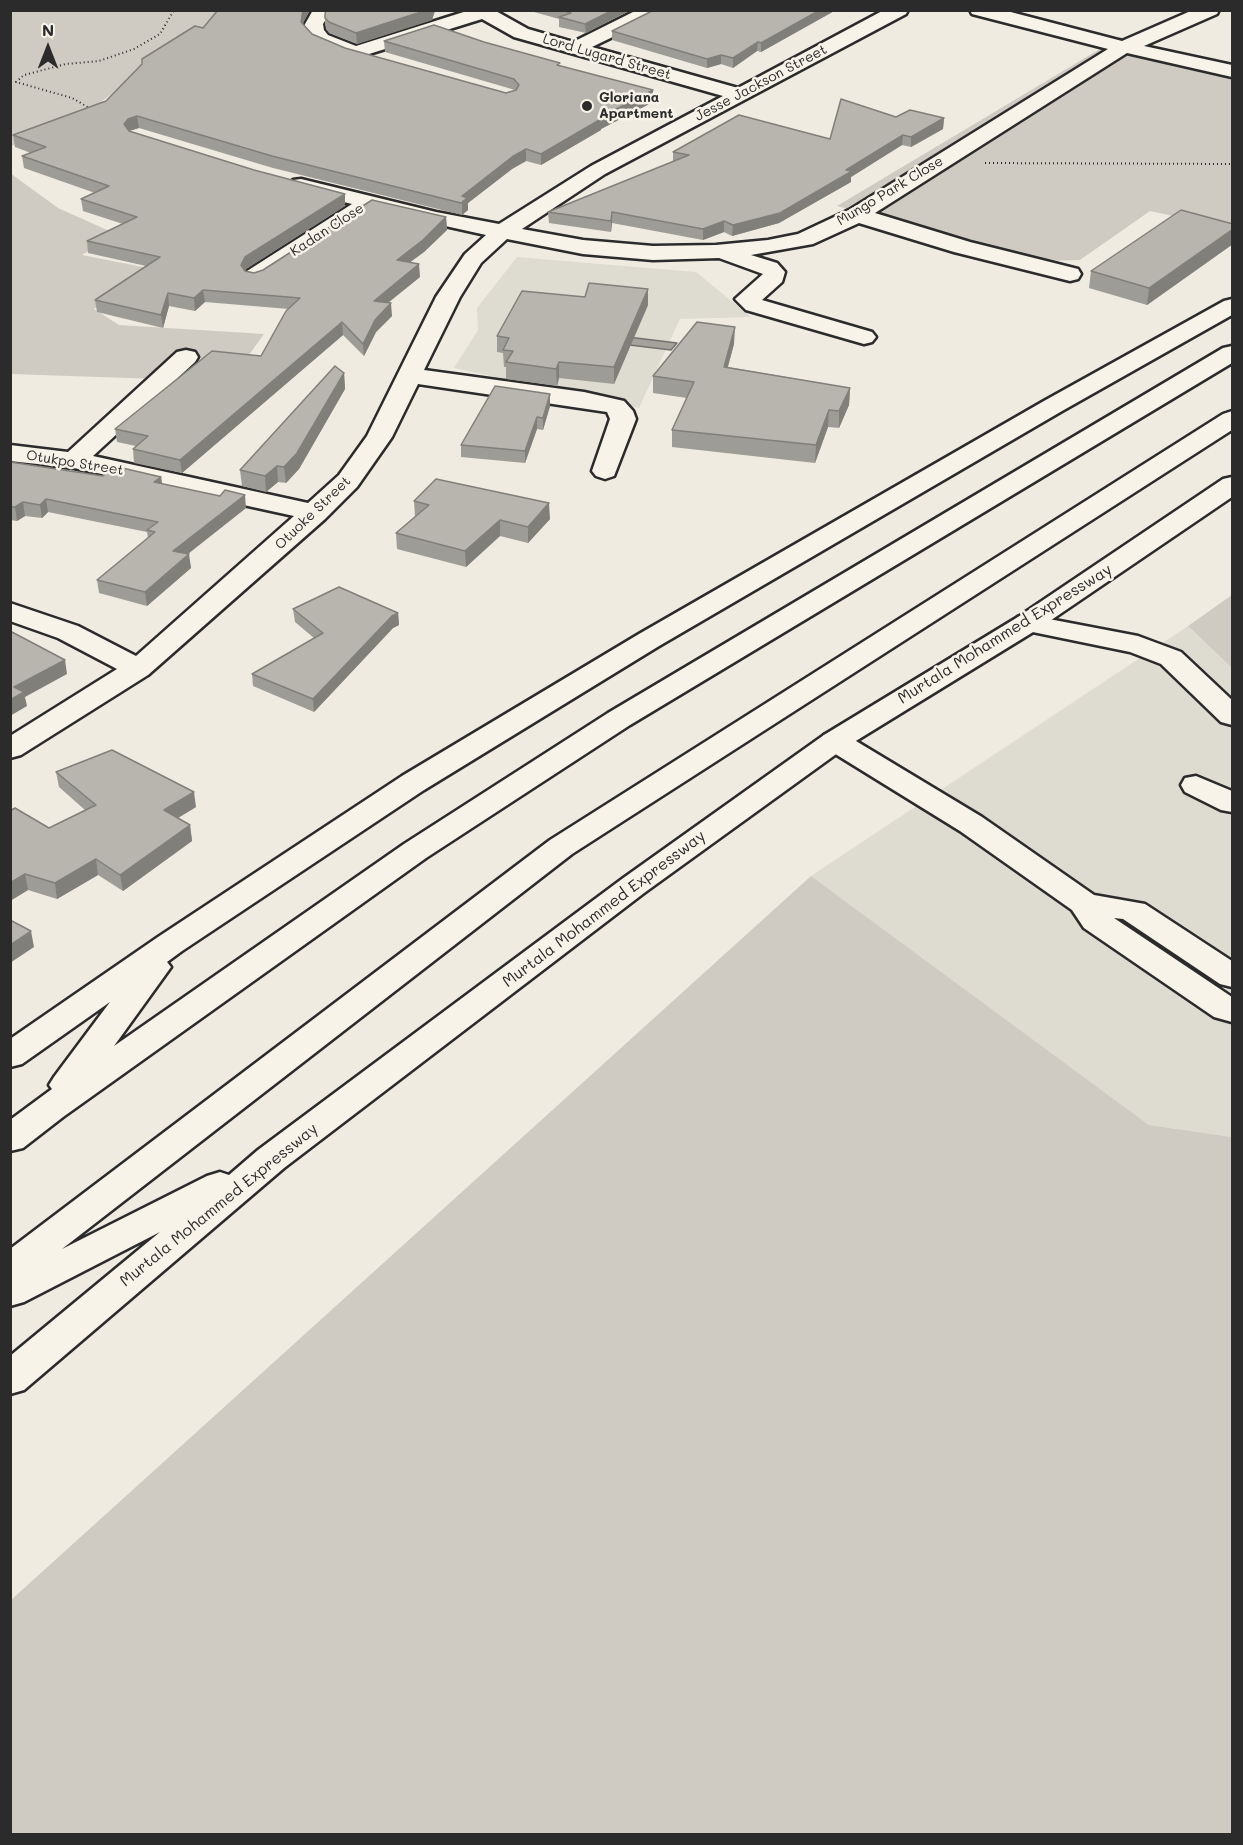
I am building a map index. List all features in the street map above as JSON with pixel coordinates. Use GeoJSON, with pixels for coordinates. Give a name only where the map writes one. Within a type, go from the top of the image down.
{"type":"FeatureCollection","features":[{"type":"Feature","properties":{"kind":"main road"},"geometry":{"type":"LineString","coordinates":[[323,10],[315,24],[314,31],[321,39],[354,53],[387,62]]}},
{"type":"Feature","properties":{"kind":"main road"},"geometry":{"type":"LineString","coordinates":[[574,48],[653,10]]}},
{"type":"Feature","properties":{"kind":"main road","name":"Jesse Jackson Street"},"geometry":{"type":"LineString","coordinates":[[501,233],[598,170],[899,10]]}},
{"type":"Feature","properties":{"kind":"main road"},"geometry":{"type":"LineString","coordinates":[[979,10],[1124,47],[1233,71]]}},
{"type":"Feature","properties":{"kind":"main road","name":"Mungo Park Close"},"geometry":{"type":"LineString","coordinates":[[285,181],[501,233],[583,247],[653,253],[716,252],[768,247],[805,239],[857,215],[1124,47],[1210,10]]}},
{"type":"Feature","properties":{"kind":"main road"},"geometry":{"type":"LineString","coordinates":[[354,53],[481,12]]}},
{"type":"Feature","properties":{"kind":"main road","name":"Lord Lugard Street"},"geometry":{"type":"LineString","coordinates":[[481,12],[521,33],[739,94]]}},
{"type":"Feature","properties":{"kind":"main road","name":"Kadan Close"},"geometry":{"type":"LineString","coordinates":[[255,276],[369,203]]}},
{"type":"Feature","properties":{"kind":"main road"},"geometry":{"type":"LineString","coordinates":[[857,215],[962,247],[1070,274]]}},
{"type":"Feature","properties":{"kind":"main road","name":"Otuoke Street"},"geometry":{"type":"LineString","coordinates":[[10,749],[138,669],[316,513],[348,481],[372,446],[447,297],[473,259],[501,233]]}},
{"type":"Feature","properties":{"kind":"main road"},"geometry":{"type":"LineString","coordinates":[[716,252],[770,268],[774,272],[774,277],[747,299],[754,305],[864,337]]}},
{"type":"Feature","properties":{"kind":"main road"},"geometry":{"type":"LineString","coordinates":[[10,1056],[171,944],[413,783],[611,663],[1053,406],[1233,306]]}},
{"type":"Feature","properties":{"kind":"main road"},"geometry":{"type":"LineString","coordinates":[[10,1139],[50,1108],[415,851],[619,719],[1233,353]]}},
{"type":"Feature","properties":{"kind":"main road"},"geometry":{"type":"LineString","coordinates":[[74,460],[186,357]]}},
{"type":"Feature","properties":{"kind":"main road"},"geometry":{"type":"LineString","coordinates":[[408,375],[602,402],[615,406],[621,411],[623,419],[605,471]]}},
{"type":"Feature","properties":{"kind":"main road"},"geometry":{"type":"LineString","coordinates":[[10,1269],[561,847],[1233,419]]}},
{"type":"Feature","properties":{"kind":"main road","name":"Otukpo Street"},"geometry":{"type":"LineString","coordinates":[[10,453],[74,460],[316,513]]}},
{"type":"Feature","properties":{"kind":"main road","name":"Murtala Mohammed Expressway"},"geometry":{"type":"LineString","coordinates":[[10,1379],[271,1159],[633,886],[835,741],[1028,623],[1233,485]]}},
{"type":"Feature","properties":{"kind":"main road"},"geometry":{"type":"LineString","coordinates":[[10,610],[68,632],[138,669]]}},
{"type":"Feature","properties":{"kind":"main road"},"geometry":{"type":"LineString","coordinates":[[1028,623],[1138,645],[1171,658],[1233,716]]}},
{"type":"Feature","properties":{"kind":"main road"},"geometry":{"type":"LineString","coordinates":[[835,741],[971,824],[1084,903],[1096,921],[1226,1009],[1233,1011]]}},
{"type":"Feature","properties":{"kind":"main road"},"geometry":{"type":"LineString","coordinates":[[1196,785],[1233,803]]}},
{"type":"Feature","properties":{"kind":"main road"},"geometry":{"type":"LineString","coordinates":[[1084,903],[1133,911],[1233,976]]}},
{"type":"Feature","properties":{"kind":"main road"},"geometry":{"type":"LineString","coordinates":[[50,1108],[171,944]]}},
{"type":"Feature","properties":{"kind":"main road"},"geometry":{"type":"LineString","coordinates":[[10,1292],[271,1159]]}},
{"type":"Feature","properties":{"kind":"path"},"geometry":{"type":"LineString","coordinates":[[91,109],[72,98],[16,82],[24,75],[66,64],[99,61],[134,49],[160,34],[174,10]]}},
{"type":"Feature","properties":{"kind":"path"},"geometry":{"type":"LineString","coordinates":[[946,157],[989,163],[1233,164]]}},
{"type":"Feature","properties":{"kind":"shaded area"},"geometry":{"type":"Polygon","coordinates":[[[11,11],[222,11],[210,23],[102,101],[93,114],[11,146],[11,11]]]}},
{"type":"Feature","properties":{"kind":"shaded area"},"geometry":{"type":"Polygon","coordinates":[[[1120,37],[1232,69],[1232,229],[1150,211],[1080,260],[1043,261],[837,206],[1120,37]]]}},
{"type":"Feature","properties":{"kind":"shaded area"},"geometry":{"type":"Polygon","coordinates":[[[10,173],[58,208],[116,234],[82,255],[153,269],[94,309],[119,325],[264,334],[244,362],[197,358],[158,379],[11,374],[10,173]]]}},
{"type":"Feature","properties":{"kind":"shaded area"},"geometry":{"type":"Polygon","coordinates":[[[517,257],[696,272],[751,317],[680,319],[639,408],[454,368],[478,330],[477,308],[517,257]]]}},
{"type":"Feature","properties":{"kind":"shaded area"},"geometry":{"type":"Polygon","coordinates":[[[620,336],[677,343],[671,350],[613,343],[620,336]]]}},
{"type":"Feature","properties":{"kind":"shaded area"},"geometry":{"type":"Polygon","coordinates":[[[1232,595],[1232,668],[1188,626],[1232,595]]]}},
{"type":"Feature","properties":{"kind":"shaded area"},"geometry":{"type":"Polygon","coordinates":[[[1188,626],[1232,668],[1232,1137],[1149,1125],[811,876],[1188,626]]]}},
{"type":"Feature","properties":{"kind":"shaded area"},"geometry":{"type":"Polygon","coordinates":[[[811,876],[1149,1125],[1232,1137],[1232,1834],[11,1834],[11,1600],[811,876]]]}},
{"type":"Feature","properties":{"kind":"building"},"geometry":{"type":"Polygon","coordinates":[[[218,10],[303,10],[301,22],[312,34],[345,48],[506,93],[516,90],[519,85],[514,79],[384,41],[434,25],[484,42],[560,63],[557,65],[653,90],[599,118],[601,119],[541,154],[526,149],[512,157],[462,196],[467,198],[461,203],[272,156],[137,116],[128,119],[124,124],[129,131],[254,170],[345,194],[245,257],[241,265],[245,271],[254,273],[263,270],[372,200],[446,217],[423,240],[397,260],[419,264],[374,301],[391,303],[375,320],[363,344],[342,322],[180,460],[133,449],[148,436],[115,429],[212,351],[261,356],[286,311],[300,298],[203,290],[194,298],[168,293],[161,315],[95,300],[160,257],[87,241],[137,217],[81,199],[109,186],[22,156],[46,147],[13,135],[106,101],[142,64],[142,59],[195,26],[203,28],[218,10]]]}},
{"type":"Feature","properties":{"kind":"building"},"geometry":{"type":"Polygon","coordinates":[[[326,10],[427,10],[356,33],[329,22],[325,18],[326,10]]]}},
{"type":"Feature","properties":{"kind":"building"},"geometry":{"type":"Polygon","coordinates":[[[561,10],[613,10],[585,24],[559,17],[571,13],[561,10]]]}},
{"type":"Feature","properties":{"kind":"building"},"geometry":{"type":"Polygon","coordinates":[[[654,10],[820,10],[761,43],[758,42],[733,58],[721,55],[707,59],[612,31],[654,10]]]}},
{"type":"Feature","properties":{"kind":"building"},"geometry":{"type":"Polygon","coordinates":[[[841,99],[896,117],[910,110],[944,118],[911,137],[903,135],[846,170],[852,171],[780,213],[733,225],[724,221],[703,229],[612,212],[611,221],[548,212],[689,155],[673,152],[739,115],[830,139],[841,99]]]}},
{"type":"Feature","properties":{"kind":"building"},"geometry":{"type":"Polygon","coordinates":[[[1181,210],[1233,224],[1233,229],[1149,288],[1091,271],[1181,210]]]}},
{"type":"Feature","properties":{"kind":"building"},"geometry":{"type":"Polygon","coordinates":[[[589,283],[648,289],[614,367],[559,362],[556,369],[506,362],[513,351],[503,350],[509,338],[497,336],[522,291],[585,297],[589,283]]]}},
{"type":"Feature","properties":{"kind":"building"},"geometry":{"type":"Polygon","coordinates":[[[697,322],[735,327],[724,367],[850,388],[839,411],[829,410],[816,445],[672,430],[694,382],[653,376],[697,322]]]}},
{"type":"Feature","properties":{"kind":"building"},"geometry":{"type":"Polygon","coordinates":[[[335,366],[344,373],[297,453],[284,467],[277,466],[265,476],[240,470],[335,366]]]}},
{"type":"Feature","properties":{"kind":"building"},"geometry":{"type":"Polygon","coordinates":[[[495,386],[550,394],[543,418],[537,417],[525,451],[461,445],[495,386]]]}},
{"type":"Feature","properties":{"kind":"building"},"geometry":{"type":"Polygon","coordinates":[[[10,462],[103,476],[114,466],[161,477],[154,482],[220,496],[225,490],[245,495],[173,551],[189,554],[145,592],[97,580],[155,532],[147,530],[158,522],[46,499],[40,505],[23,502],[10,507],[10,462]]]}},
{"type":"Feature","properties":{"kind":"building"},"geometry":{"type":"Polygon","coordinates":[[[436,479],[549,503],[528,527],[500,520],[465,551],[396,533],[429,505],[414,501],[436,479]]]}},
{"type":"Feature","properties":{"kind":"building"},"geometry":{"type":"Polygon","coordinates":[[[339,587],[398,613],[392,616],[313,699],[252,674],[323,633],[293,609],[339,587]]]}},
{"type":"Feature","properties":{"kind":"building"},"geometry":{"type":"Polygon","coordinates":[[[10,631],[65,660],[14,687],[24,692],[10,700],[10,631]]]}},
{"type":"Feature","properties":{"kind":"building"},"geometry":{"type":"Polygon","coordinates":[[[112,750],[194,792],[164,810],[190,825],[120,875],[96,859],[55,883],[25,874],[10,883],[10,811],[15,808],[49,828],[96,805],[56,772],[112,750]]]}},
{"type":"Feature","properties":{"kind":"building"},"geometry":{"type":"Polygon","coordinates":[[[10,920],[31,931],[10,945],[10,920]]]}},
{"type":"Feature","properties":{"kind":"place","name":"Gloriana Apartment"},"geometry":{"type":"Point","coordinates":[587,106]}}]}
